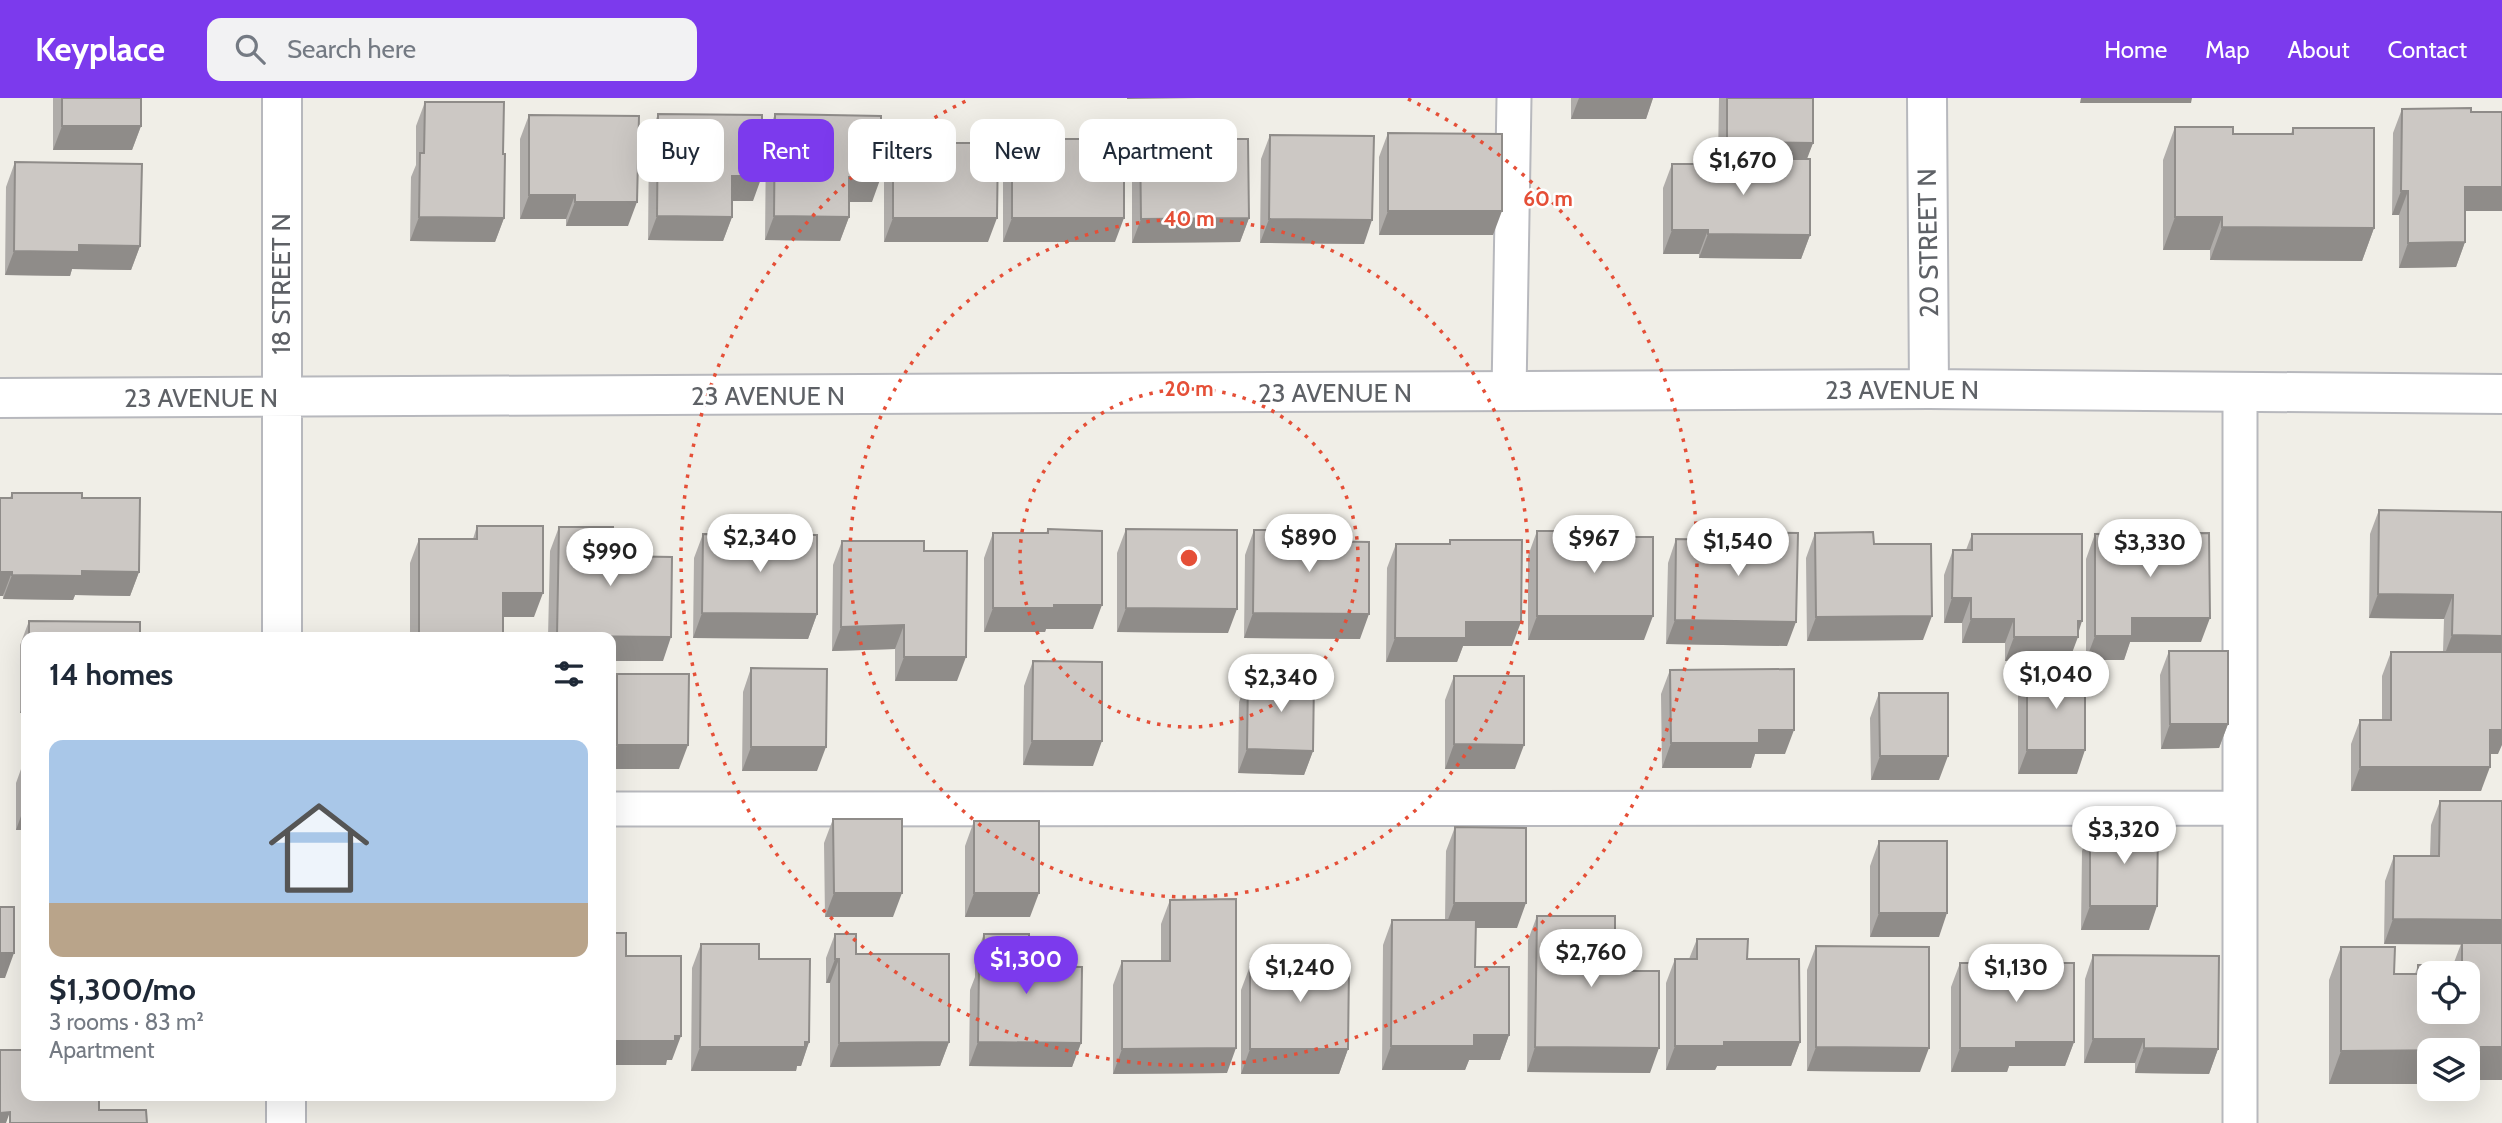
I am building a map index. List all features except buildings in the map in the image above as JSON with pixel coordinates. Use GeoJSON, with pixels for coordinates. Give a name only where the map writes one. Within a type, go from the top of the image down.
{"type":"FeatureCollection","features":[{"type":"Feature","properties":{"kind":"street","name":"18 STREET N"},"geometry":{"type":"LineString","coordinates":[[282,98],[282,632]]}},
{"type":"Feature","properties":{"kind":"street","name":"20 STREET N"},"geometry":{"type":"LineString","coordinates":[[1927,98],[1930,389]]}},
{"type":"Feature","properties":{"kind":"street","name":"23 AVENUE N"},"geometry":{"type":"LineString","coordinates":[[0,398],[1930,389],[2502,394]]}},
{"type":"Feature","properties":{"kind":"street"},"geometry":{"type":"LineString","coordinates":[[286,1101],[286,1123]]}},
{"type":"Feature","properties":{"kind":"lane"},"geometry":{"type":"LineString","coordinates":[[1509,392],[1514,98]]}},
{"type":"Feature","properties":{"kind":"lane"},"geometry":{"type":"LineString","coordinates":[[2240,392],[2240,1123]]}},
{"type":"Feature","properties":{"kind":"lane"},"geometry":{"type":"LineString","coordinates":[[616,809],[2240,808]]}}]}
